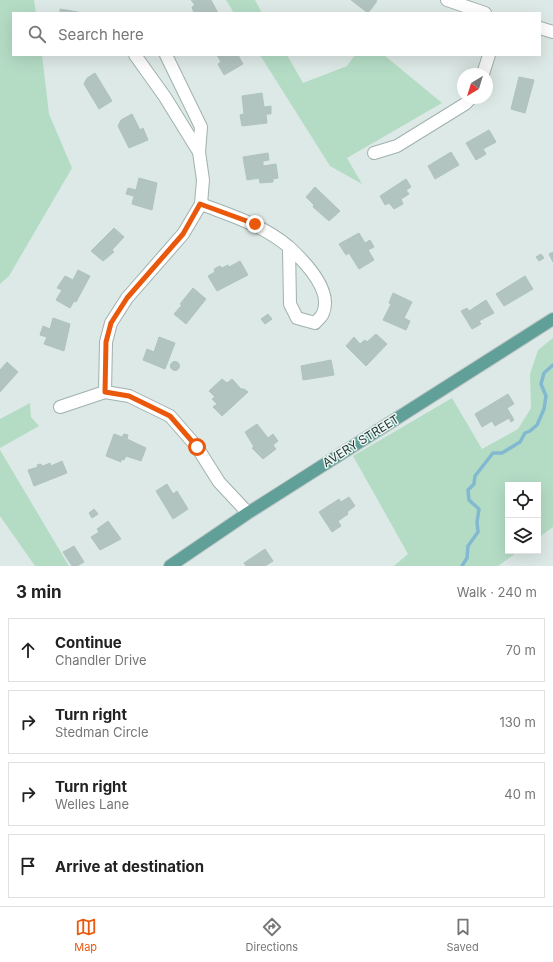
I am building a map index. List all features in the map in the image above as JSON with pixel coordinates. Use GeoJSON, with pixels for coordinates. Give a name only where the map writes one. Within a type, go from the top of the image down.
{"type":"FeatureCollection","features":[{"type":"Feature","properties":{"kind":"main road","name":"AVERY STREET"},"geometry":{"type":"LineString","coordinates":[[170,566],[248,513],[553,319]]}},
{"type":"Feature","properties":{"kind":"street"},"geometry":{"type":"LineString","coordinates":[[447,0],[483,12]]}},
{"type":"Feature","properties":{"kind":"street"},"geometry":{"type":"LineString","coordinates":[[541,28],[553,32]]}},
{"type":"Feature","properties":{"kind":"street"},"geometry":{"type":"LineString","coordinates":[[136,56],[165,97],[199,152]]}},
{"type":"Feature","properties":{"kind":"street"},"geometry":{"type":"LineString","coordinates":[[105,392],[106,342],[111,323],[127,298],[183,234],[200,204],[203,180],[199,152],[201,127],[166,56]]}},
{"type":"Feature","properties":{"kind":"street"},"geometry":{"type":"LineString","coordinates":[[485,68],[489,56]]}},
{"type":"Feature","properties":{"kind":"street"},"geometry":{"type":"LineString","coordinates":[[374,153],[397,146],[466,104]]}},
{"type":"Feature","properties":{"kind":"street"},"geometry":{"type":"LineString","coordinates":[[200,204],[255,224],[274,234],[289,247],[309,265],[326,298],[323,314],[315,323],[297,318],[290,304],[289,247]]}},
{"type":"Feature","properties":{"kind":"street"},"geometry":{"type":"LineString","coordinates":[[60,407],[105,392],[129,396],[170,416],[197,447],[219,482],[248,513]]}},
{"type":"Feature","properties":{"kind":"green space"},"geometry":{"type":"Polygon","coordinates":[[[0,0],[34,0],[36,12],[12,12],[12,56],[42,56],[49,114],[72,168],[9,276],[0,284],[0,0]]]}},
{"type":"Feature","properties":{"kind":"green space"},"geometry":{"type":"Polygon","coordinates":[[[226,0],[255,0],[261,12],[233,12],[226,0]]]}},
{"type":"Feature","properties":{"kind":"green space"},"geometry":{"type":"Polygon","coordinates":[[[261,56],[288,56],[303,83],[347,66],[354,56],[385,56],[442,103],[347,158],[362,184],[330,166],[261,56]]]}},
{"type":"Feature","properties":{"kind":"green space"},"geometry":{"type":"Polygon","coordinates":[[[553,338],[553,527],[541,536],[541,482],[505,482],[505,554],[515,554],[498,566],[394,566],[408,554],[353,456],[452,398],[482,449],[518,429],[531,408],[530,374],[538,350],[553,338]]]}},
{"type":"Feature","properties":{"kind":"green space"},"geometry":{"type":"Polygon","coordinates":[[[30,403],[31,417],[39,426],[0,448],[0,419],[30,403]]]}},
{"type":"Feature","properties":{"kind":"green space"},"geometry":{"type":"Polygon","coordinates":[[[0,450],[69,566],[35,566],[0,516],[0,450]]]}},
{"type":"Feature","properties":{"kind":"building"},"geometry":{"type":"Polygon","coordinates":[[[191,0],[211,0],[217,12],[194,12],[192,7],[195,5],[191,0]]]}},
{"type":"Feature","properties":{"kind":"building"},"geometry":{"type":"Polygon","coordinates":[[[351,0],[377,1],[369,12],[351,0]]]}},
{"type":"Feature","properties":{"kind":"building"},"geometry":{"type":"Polygon","coordinates":[[[60,9],[78,12],[60,12],[60,9]]]}},
{"type":"Feature","properties":{"kind":"building"},"geometry":{"type":"Polygon","coordinates":[[[218,56],[239,56],[243,64],[224,75],[218,64],[221,62],[218,56]]]}},
{"type":"Feature","properties":{"kind":"building"},"geometry":{"type":"Polygon","coordinates":[[[95,73],[112,101],[99,109],[84,84],[87,78],[95,73]]]}},
{"type":"Feature","properties":{"kind":"building"},"geometry":{"type":"Polygon","coordinates":[[[519,77],[534,80],[525,113],[511,109],[519,77]]]}},
{"type":"Feature","properties":{"kind":"building"},"geometry":{"type":"Polygon","coordinates":[[[262,93],[264,107],[271,106],[271,114],[266,114],[267,123],[242,126],[240,115],[244,114],[242,96],[262,93]]]}},
{"type":"Feature","properties":{"kind":"building"},"geometry":{"type":"Polygon","coordinates":[[[132,114],[140,130],[143,128],[148,140],[129,148],[118,126],[121,120],[132,114]]]}},
{"type":"Feature","properties":{"kind":"building"},"geometry":{"type":"Polygon","coordinates":[[[489,130],[496,142],[483,149],[486,154],[476,160],[466,143],[489,130]]]}},
{"type":"Feature","properties":{"kind":"building"},"geometry":{"type":"Polygon","coordinates":[[[451,152],[459,165],[435,179],[428,166],[451,152]]]}},
{"type":"Feature","properties":{"kind":"building"},"geometry":{"type":"Polygon","coordinates":[[[268,153],[269,160],[263,161],[263,166],[276,164],[278,178],[273,179],[273,182],[260,183],[259,178],[247,180],[243,157],[268,153]]]}},
{"type":"Feature","properties":{"kind":"building"},"geometry":{"type":"Polygon","coordinates":[[[139,178],[157,183],[152,210],[132,204],[134,196],[126,194],[128,188],[136,190],[139,178]]]}},
{"type":"Feature","properties":{"kind":"building"},"geometry":{"type":"Polygon","coordinates":[[[406,179],[411,187],[406,190],[409,194],[401,199],[403,204],[394,209],[389,203],[385,205],[380,196],[406,179]]]}},
{"type":"Feature","properties":{"kind":"building"},"geometry":{"type":"Polygon","coordinates":[[[315,187],[340,211],[329,221],[313,207],[314,205],[306,197],[315,187]]]}},
{"type":"Feature","properties":{"kind":"building"},"geometry":{"type":"Polygon","coordinates":[[[114,228],[124,237],[112,250],[114,252],[103,261],[91,251],[114,228]]]}},
{"type":"Feature","properties":{"kind":"building"},"geometry":{"type":"Polygon","coordinates":[[[359,233],[365,243],[370,240],[374,247],[368,250],[374,260],[359,269],[349,253],[346,255],[339,244],[359,233]]]}},
{"type":"Feature","properties":{"kind":"building"},"geometry":{"type":"Polygon","coordinates":[[[553,252],[553,262],[549,254],[553,252]]]}},
{"type":"Feature","properties":{"kind":"building"},"geometry":{"type":"Polygon","coordinates":[[[541,254],[544,258],[539,261],[536,257],[541,254]]]}},
{"type":"Feature","properties":{"kind":"building"},"geometry":{"type":"Polygon","coordinates":[[[240,261],[248,275],[217,291],[208,276],[215,272],[214,269],[220,266],[222,268],[228,265],[229,267],[240,261]]]}},
{"type":"Feature","properties":{"kind":"building"},"geometry":{"type":"Polygon","coordinates":[[[78,270],[90,276],[76,302],[74,301],[70,308],[56,300],[62,290],[57,288],[65,276],[73,280],[78,270]]]}},
{"type":"Feature","properties":{"kind":"building"},"geometry":{"type":"Polygon","coordinates":[[[525,276],[533,289],[504,306],[496,294],[525,276]]]}},
{"type":"Feature","properties":{"kind":"building"},"geometry":{"type":"Polygon","coordinates":[[[193,288],[206,299],[186,324],[174,314],[193,288]]]}},
{"type":"Feature","properties":{"kind":"building"},"geometry":{"type":"Polygon","coordinates":[[[393,293],[412,302],[404,318],[410,321],[406,330],[383,320],[391,304],[389,303],[393,293]]]}},
{"type":"Feature","properties":{"kind":"building"},"geometry":{"type":"Polygon","coordinates":[[[486,300],[494,313],[479,321],[481,324],[472,329],[461,311],[467,308],[469,311],[486,300]]]}},
{"type":"Feature","properties":{"kind":"building"},"geometry":{"type":"Polygon","coordinates":[[[268,314],[272,319],[265,324],[261,319],[268,314]]]}},
{"type":"Feature","properties":{"kind":"building"},"geometry":{"type":"Polygon","coordinates":[[[53,318],[70,324],[64,351],[44,344],[47,337],[40,335],[43,326],[50,329],[53,318]]]}},
{"type":"Feature","properties":{"kind":"building"},"geometry":{"type":"Polygon","coordinates":[[[376,334],[387,344],[366,366],[346,346],[354,337],[360,344],[365,340],[367,342],[376,334]]]}},
{"type":"Feature","properties":{"kind":"building"},"geometry":{"type":"Polygon","coordinates":[[[159,337],[175,343],[165,369],[143,360],[147,349],[154,352],[159,337]]]}},
{"type":"Feature","properties":{"kind":"building"},"geometry":{"type":"Polygon","coordinates":[[[331,360],[334,375],[303,380],[301,366],[331,360]]]}},
{"type":"Feature","properties":{"kind":"building"},"geometry":{"type":"Polygon","coordinates":[[[7,362],[18,372],[0,392],[0,370],[7,362]]]}},
{"type":"Feature","properties":{"kind":"building"},"geometry":{"type":"Polygon","coordinates":[[[173,362],[177,362],[179,366],[177,370],[173,370],[171,368],[171,364],[173,362]]]}},
{"type":"Feature","properties":{"kind":"building"},"geometry":{"type":"Polygon","coordinates":[[[222,379],[227,383],[232,379],[241,389],[248,392],[222,416],[213,407],[217,404],[212,399],[215,397],[209,391],[222,379]]]}},
{"type":"Feature","properties":{"kind":"building"},"geometry":{"type":"Polygon","coordinates":[[[508,394],[514,404],[507,408],[514,420],[511,422],[509,418],[495,426],[492,421],[482,427],[475,414],[508,394]]]}},
{"type":"Feature","properties":{"kind":"building"},"geometry":{"type":"Polygon","coordinates":[[[257,424],[268,438],[273,434],[278,441],[273,445],[276,449],[263,459],[252,448],[254,447],[245,432],[257,424]]]}},
{"type":"Feature","properties":{"kind":"building"},"geometry":{"type":"Polygon","coordinates":[[[114,434],[122,437],[124,434],[128,435],[127,439],[146,448],[141,461],[126,456],[124,460],[121,459],[121,462],[106,456],[114,434]]]}},
{"type":"Feature","properties":{"kind":"building"},"geometry":{"type":"Polygon","coordinates":[[[62,461],[67,473],[34,486],[28,470],[38,467],[37,465],[40,464],[43,466],[50,463],[51,466],[62,461]]]}},
{"type":"Feature","properties":{"kind":"building"},"geometry":{"type":"Polygon","coordinates":[[[167,484],[173,494],[177,491],[188,509],[173,519],[156,491],[167,484]]]}},
{"type":"Feature","properties":{"kind":"building"},"geometry":{"type":"Polygon","coordinates":[[[349,497],[355,506],[347,512],[348,514],[338,521],[341,526],[332,532],[319,512],[339,499],[341,502],[349,497]]]}},
{"type":"Feature","properties":{"kind":"building"},"geometry":{"type":"Polygon","coordinates":[[[94,509],[98,514],[92,518],[89,513],[94,509]]]}},
{"type":"Feature","properties":{"kind":"building"},"geometry":{"type":"Polygon","coordinates":[[[108,521],[121,539],[100,550],[91,537],[99,532],[97,529],[108,521]]]}},
{"type":"Feature","properties":{"kind":"building"},"geometry":{"type":"Polygon","coordinates":[[[74,546],[84,562],[77,566],[72,566],[63,552],[74,546]]]}},
{"type":"Feature","properties":{"kind":"building"},"geometry":{"type":"Polygon","coordinates":[[[265,549],[273,561],[265,566],[246,566],[244,563],[265,549]]]}},
{"type":"Feature","properties":{"kind":"waterway"},"geometry":{"type":"LineString","coordinates":[[462,566],[467,558],[468,546],[478,532],[477,522],[479,509],[469,500],[468,490],[474,484],[475,476],[493,453],[502,453],[520,442],[525,433],[537,425],[544,409],[546,396],[541,384],[544,373],[553,365]]}},
{"type":"Feature","properties":{"kind":"route"},"geometry":{"type":"LineString","coordinates":[[197,447],[170,416],[129,396],[105,392],[106,342],[111,323],[127,298],[183,234],[200,204],[255,224]]}}]}
